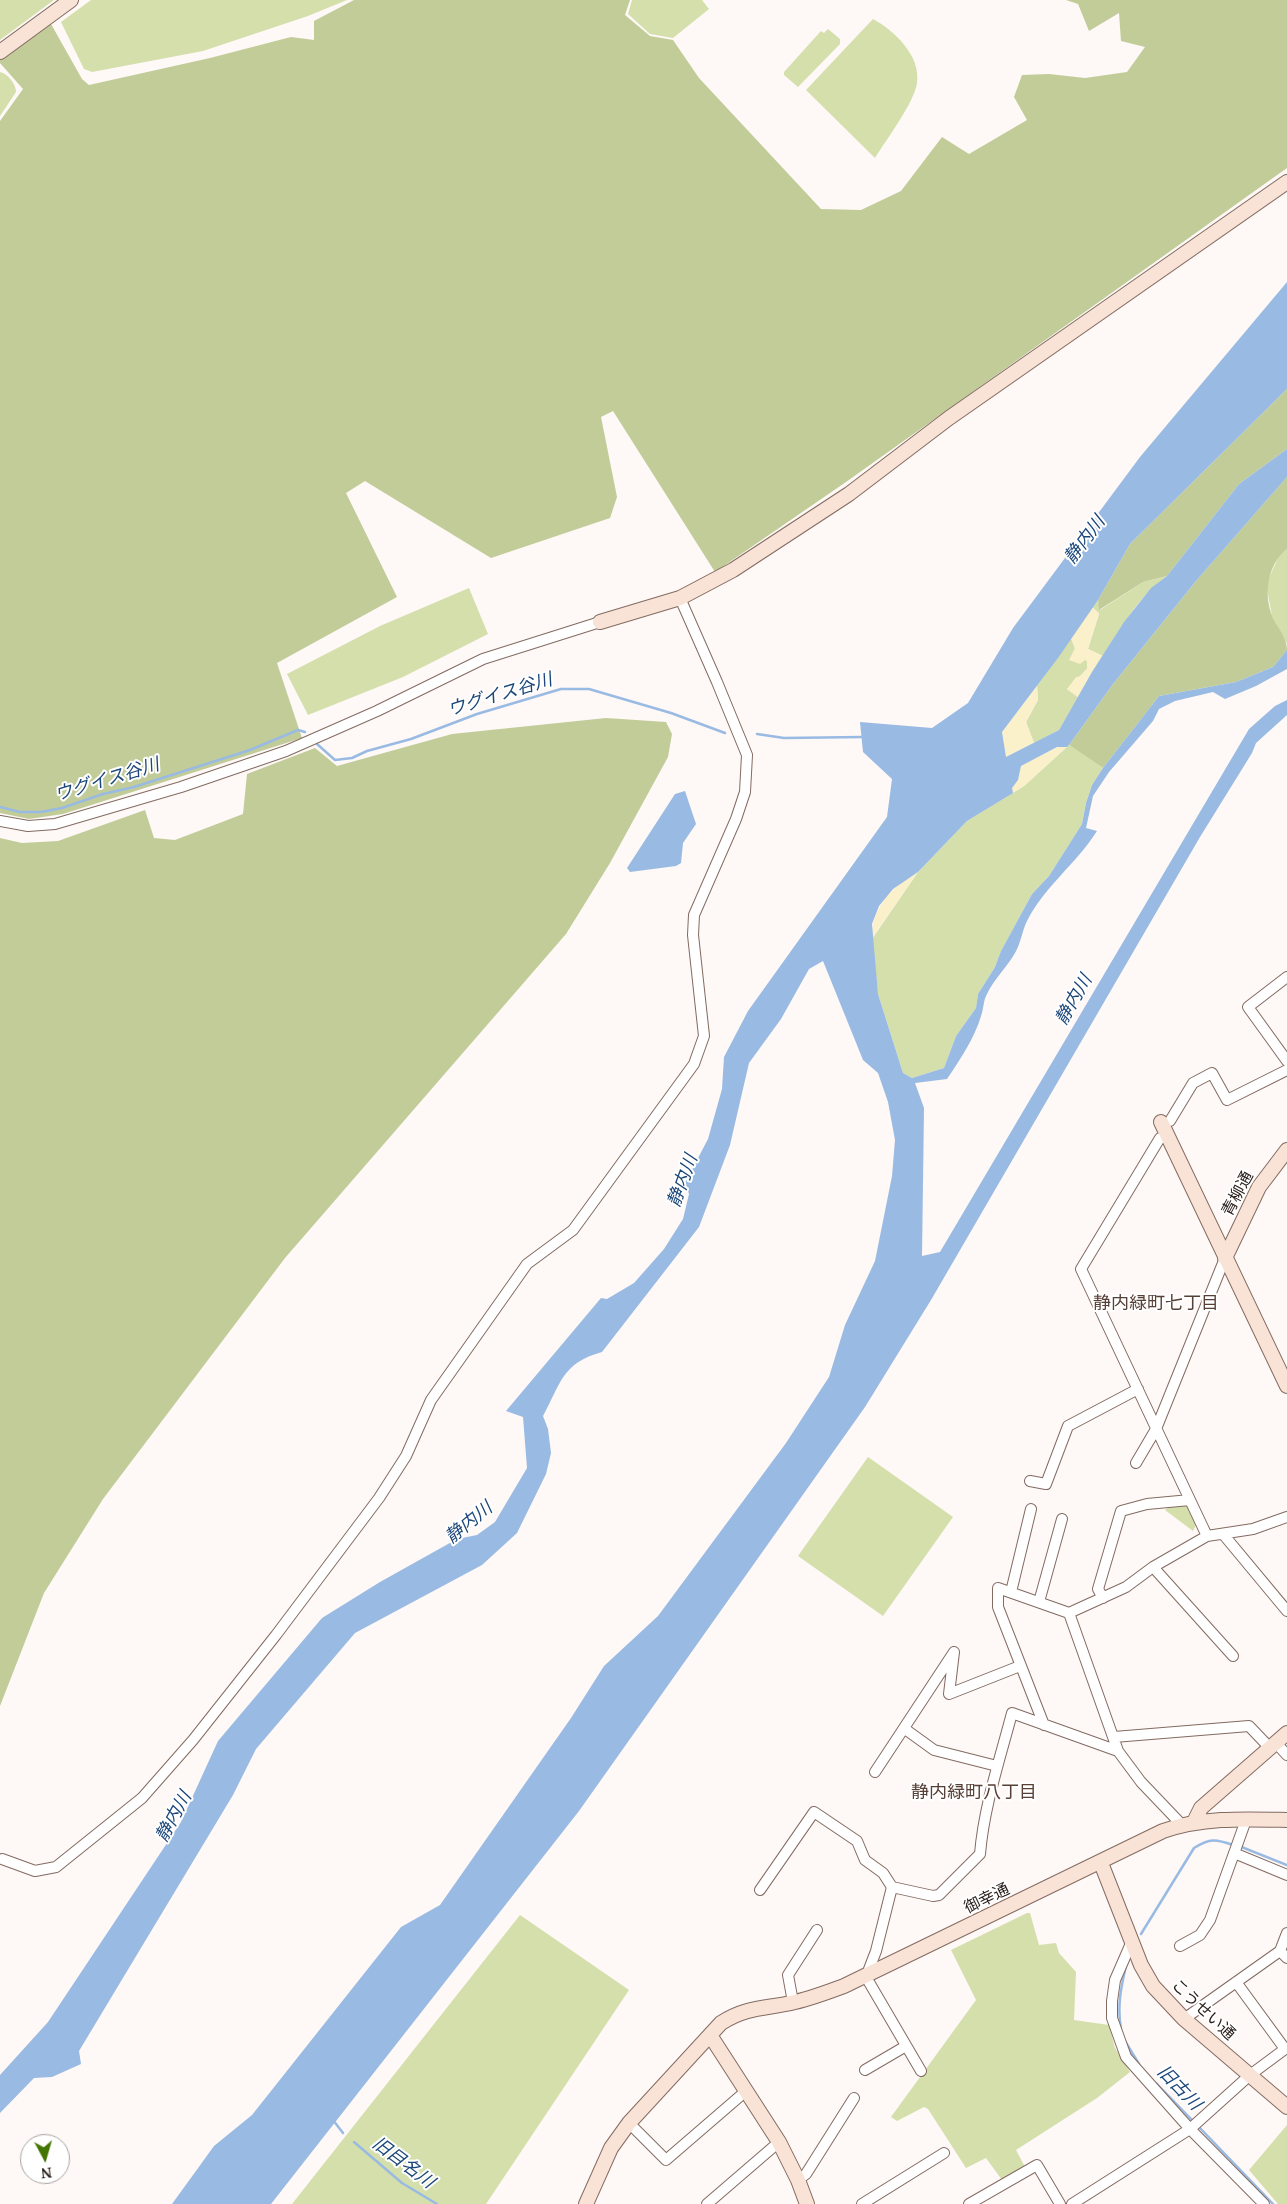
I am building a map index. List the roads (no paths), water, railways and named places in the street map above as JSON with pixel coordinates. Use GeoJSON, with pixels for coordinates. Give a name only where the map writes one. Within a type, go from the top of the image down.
{"type":"FeatureCollection","features":[{"type":"Feature","properties":{"kind":"street"},"geometry":{"type":"LineString","coordinates":[[0,52],[71,0]]}},
{"type":"Feature","properties":{"kind":"street"},"geometry":{"type":"LineString","coordinates":[[0,820],[28,826],[55,824],[181,787],[286,751],[376,711],[483,659],[680,598],[733,570],[850,494],[949,418],[1287,182]]}},
{"type":"Feature","properties":{"kind":"street"},"geometry":{"type":"LineString","coordinates":[[2,1858],[35,1871],[56,1867],[142,1798],[193,1740],[276,1635],[379,1498],[406,1456],[431,1400],[527,1264],[573,1230],[694,1064],[704,1036],[693,935],[694,914],[736,819],[745,792],[747,755],[718,682],[680,598]]}},
{"type":"Feature","properties":{"kind":"street"},"geometry":{"type":"LineString","coordinates":[[1287,977],[1248,1007],[1287,1061]]}},
{"type":"Feature","properties":{"kind":"street"},"geometry":{"type":"LineString","coordinates":[[1287,1070],[1227,1100],[1212,1073],[1193,1083],[1166,1122],[1225,1258],[1287,1386]]}},
{"type":"Feature","properties":{"kind":"street"},"geometry":{"type":"LineString","coordinates":[[1160,1138],[1081,1269],[1207,1536]]}},
{"type":"Feature","properties":{"kind":"street","name":"青柳通"},"geometry":{"type":"LineString","coordinates":[[1225,1258],[1259,1187],[1287,1150]]}},
{"type":"Feature","properties":{"kind":"street"},"geometry":{"type":"LineString","coordinates":[[1136,1463],[1156,1429],[1225,1258]]}},
{"type":"Feature","properties":{"kind":"street"},"geometry":{"type":"LineString","coordinates":[[1030,1481],[1046,1484],[1068,1426],[1138,1389]]}},
{"type":"Feature","properties":{"kind":"street"},"geometry":{"type":"LineString","coordinates":[[1103,1598],[1098,1589],[1121,1511],[1147,1504],[1190,1500]]}},
{"type":"Feature","properties":{"kind":"street"},"geometry":{"type":"LineString","coordinates":[[1011,1592],[1031,1509]]}},
{"type":"Feature","properties":{"kind":"street"},"geometry":{"type":"LineString","coordinates":[[1044,1724],[998,1607],[998,1588],[1069,1613],[1126,1587],[1153,1567],[1207,1536],[1253,1528],[1287,1517]]}},
{"type":"Feature","properties":{"kind":"street"},"geometry":{"type":"LineString","coordinates":[[1039,1602],[1062,1519]]}},
{"type":"Feature","properties":{"kind":"street"},"geometry":{"type":"LineString","coordinates":[[1223,1534],[1287,1611]]}},
{"type":"Feature","properties":{"kind":"street"},"geometry":{"type":"LineString","coordinates":[[1153,1567],[1233,1656]]}},
{"type":"Feature","properties":{"kind":"street"},"geometry":{"type":"LineString","coordinates":[[1069,1613],[1118,1751],[1141,1782],[1188,1823],[1201,1808],[1287,1733]]}},
{"type":"Feature","properties":{"kind":"street"},"geometry":{"type":"LineString","coordinates":[[875,1772],[954,1652],[949,1694],[1020,1666]]}},
{"type":"Feature","properties":{"kind":"street"},"geometry":{"type":"LineString","coordinates":[[892,1887],[933,1896],[939,1895],[980,1854],[998,1766],[1012,1713],[1118,1751]]}},
{"type":"Feature","properties":{"kind":"street"},"geometry":{"type":"LineString","coordinates":[[1114,1737],[1250,1726],[1273,1746],[1287,1755]]}},
{"type":"Feature","properties":{"kind":"street"},"geometry":{"type":"LineString","coordinates":[[905,1729],[934,1750],[998,1766]]}},
{"type":"Feature","properties":{"kind":"street"},"geometry":{"type":"LineString","coordinates":[[760,1890],[814,1812],[856,1840],[865,1860],[883,1872],[892,1887],[876,1951],[866,1977],[921,2071]]}},
{"type":"Feature","properties":{"kind":"street"},"geometry":{"type":"LineString","coordinates":[[1180,1946],[1200,1935],[1210,1920],[1246,1820]]}},
{"type":"Feature","properties":{"kind":"street","name":"御幸通"},"geometry":{"type":"LineString","coordinates":[[586,2204],[611,2148],[629,2123],[721,2023],[735,2014],[749,2009],[793,2002],[866,1977],[1164,1831],[1188,1823],[1287,1820]]}},
{"type":"Feature","properties":{"kind":"street"},"geometry":{"type":"LineString","coordinates":[[1235,1849],[1287,1875]]}},
{"type":"Feature","properties":{"kind":"street","name":"こうせい通"},"geometry":{"type":"LineString","coordinates":[[1101,1863],[1141,1965],[1153,1986],[1184,2019],[1287,2107]]}},
{"type":"Feature","properties":{"kind":"street"},"geometry":{"type":"LineString","coordinates":[[793,2002],[788,1975],[817,1930]]}},
{"type":"Feature","properties":{"kind":"street"},"geometry":{"type":"LineString","coordinates":[[1184,2019],[1236,1982],[1284,1955],[1287,1934]]}},
{"type":"Feature","properties":{"kind":"street"},"geometry":{"type":"LineString","coordinates":[[1132,1941],[1115,1980],[1112,2001],[1112,2018],[1119,2042],[1126,2057],[1194,2125],[1264,2204]]}},
{"type":"Feature","properties":{"kind":"street"},"geometry":{"type":"LineString","coordinates":[[1072,2204],[1194,2125],[1250,2075],[1285,2049],[1236,1982]]}},
{"type":"Feature","properties":{"kind":"street"},"geometry":{"type":"LineString","coordinates":[[710,2035],[779,2142],[798,2180],[807,2204]]}},
{"type":"Feature","properties":{"kind":"street"},"geometry":{"type":"LineString","coordinates":[[865,2070],[906,2046]]}},
{"type":"Feature","properties":{"kind":"street"},"geometry":{"type":"LineString","coordinates":[[629,2123],[666,2160],[746,2091]]}},
{"type":"Feature","properties":{"kind":"street"},"geometry":{"type":"LineString","coordinates":[[798,2180],[806,2174],[854,2098]]}},
{"type":"Feature","properties":{"kind":"street"},"geometry":{"type":"LineString","coordinates":[[707,2204],[779,2142]]}},
{"type":"Feature","properties":{"kind":"street"},"geometry":{"type":"LineString","coordinates":[[862,2204],[944,2153]]}},
{"type":"Feature","properties":{"kind":"street"},"geometry":{"type":"LineString","coordinates":[[969,2204],[1037,2165],[1060,2204]]}},
{"type":"Feature","properties":{"kind":"water","name":"静内川"},"geometry":{"type":"Polygon","coordinates":[[[1287,282],[1287,389],[1130,544],[1098,600],[1058,658],[1002,732],[1006,757],[1059,730],[1092,672],[1124,622],[1151,588],[1167,576],[1239,484],[1287,449],[1287,477],[1196,581],[1113,684],[1069,745],[1067,747],[1057,747],[1021,766],[1018,780],[1012,788],[1013,793],[967,821],[918,872],[893,889],[879,906],[872,924],[878,994],[903,1073],[912,1078],[944,1068],[956,1036],[976,1008],[978,994],[995,967],[1001,951],[1032,894],[1049,876],[1082,824],[1092,785],[1159,696],[1236,682],[1273,667],[1287,650],[1287,669],[1256,686],[1225,699],[1213,692],[1175,701],[1159,709],[1153,721],[1109,772],[1093,796],[1086,828],[1097,831],[1034,909],[1025,925],[1015,953],[987,994],[975,1032],[957,1064],[947,1079],[915,1083],[924,1108],[922,1256],[940,1252],[1249,729],[1275,706],[1287,700],[1287,715],[1256,743],[1252,753],[1200,837],[931,1300],[865,1407],[579,1811],[271,2204],[172,2204],[214,2146],[252,2115],[401,1927],[440,1905],[571,1718],[604,1666],[658,1616],[786,1443],[829,1377],[845,1325],[875,1261],[892,1176],[895,1140],[888,1102],[878,1073],[863,1060],[823,961],[809,969],[781,1019],[749,1063],[730,1145],[699,1227],[602,1352],[578,1362],[570,1368],[559,1384],[543,1416],[548,1429],[551,1453],[546,1474],[517,1533],[482,1565],[355,1633],[256,1749],[233,1795],[79,2051],[81,2064],[52,2077],[34,2078],[0,2113],[0,2075],[48,2022],[181,1822],[218,1741],[322,1618],[380,1582],[457,1539],[477,1535],[495,1522],[527,1468],[523,1417],[506,1411],[601,1298],[607,1299],[634,1283],[664,1249],[683,1219],[689,1194],[685,1183],[708,1139],[722,1089],[724,1057],[748,1011],[887,817],[892,779],[863,752],[860,722],[932,728],[968,703],[1013,628],[1140,457],[1287,282]]]}},
{"type":"Feature","properties":{"kind":"water"},"geometry":{"type":"Polygon","coordinates":[[[685,791],[696,824],[683,843],[681,863],[676,866],[630,872],[627,868],[675,794],[685,791]]]}},
{"type":"Feature","properties":{"kind":"waterway","name":"ウグイス谷川"},"geometry":{"type":"LineString","coordinates":[[317,744],[335,760],[352,758],[367,751],[411,739],[477,714],[561,689],[589,689],[671,713],[725,733]]}},
{"type":"Feature","properties":{"kind":"waterway","name":"ウグイス谷川"},"geometry":{"type":"LineString","coordinates":[[0,807],[20,812],[41,812],[62,808],[250,750],[298,730],[305,732]]}},
{"type":"Feature","properties":{"kind":"waterway","name":"ウグイス谷川"},"geometry":{"type":"LineString","coordinates":[[757,734],[784,738],[863,737]]}},
{"type":"Feature","properties":{"kind":"waterway","name":"旧古川"},"geometry":{"type":"LineString","coordinates":[[1141,1934],[1194,1848],[1204,1842],[1213,1840],[1233,1845]]}},
{"type":"Feature","properties":{"kind":"waterway","name":"旧古川"},"geometry":{"type":"LineString","coordinates":[[1239,1846],[1287,1865]]}},
{"type":"Feature","properties":{"kind":"waterway","name":"旧古川"},"geometry":{"type":"LineString","coordinates":[[1121,2029],[1120,1997],[1126,1966]]}},
{"type":"Feature","properties":{"kind":"waterway","name":"旧古川"},"geometry":{"type":"LineString","coordinates":[[1125,2041],[1139,2064]]}},
{"type":"Feature","properties":{"kind":"waterway","name":"旧古川"},"geometry":{"type":"LineString","coordinates":[[1156,2083],[1194,2122]]}},
{"type":"Feature","properties":{"kind":"waterway","name":"旧目名川"},"geometry":{"type":"LineString","coordinates":[[333,2120],[343,2133]]}},
{"type":"Feature","properties":{"kind":"waterway","name":"旧古川"},"geometry":{"type":"LineString","coordinates":[[1198,2126],[1273,2204]]}},
{"type":"Feature","properties":{"kind":"waterway","name":"旧目名川"},"geometry":{"type":"LineString","coordinates":[[354,2142],[402,2183],[437,2204]]}},
{"type":"Feature","properties":{"kind":"district","name":"静内緑町七丁目"},"geometry":{"type":"Point","coordinates":[1156,1304]}},
{"type":"Feature","properties":{"kind":"district","name":"静内緑町八丁目"},"geometry":{"type":"Point","coordinates":[974,1793]}}]}
